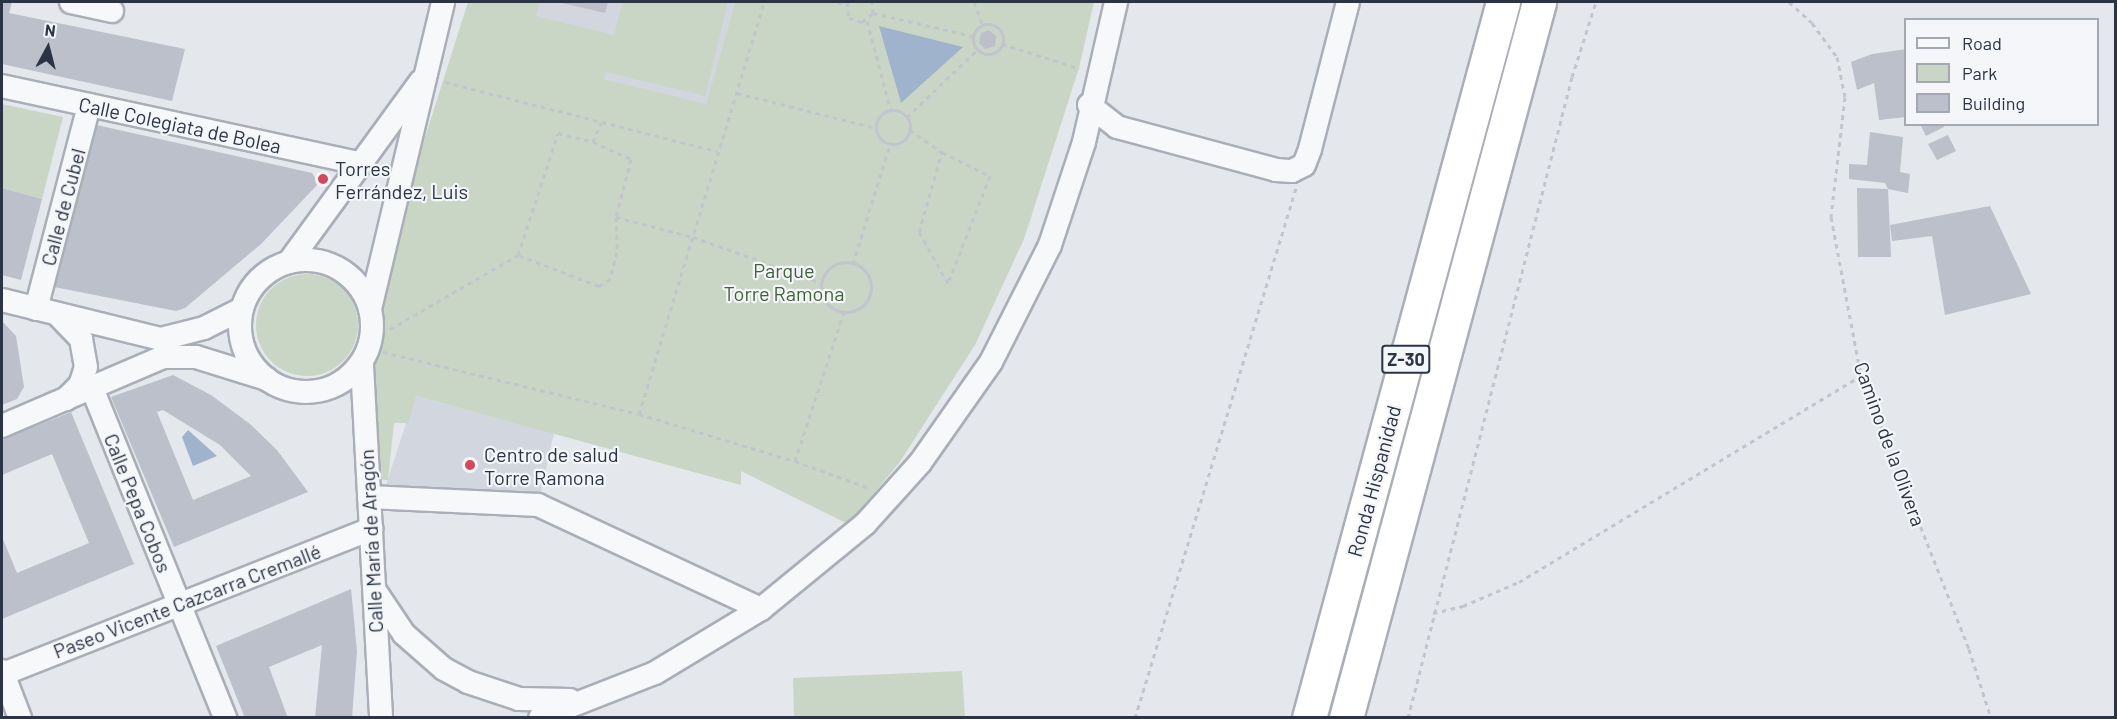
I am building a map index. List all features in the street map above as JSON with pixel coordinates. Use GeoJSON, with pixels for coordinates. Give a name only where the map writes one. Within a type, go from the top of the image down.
{"type":"FeatureCollection","features":[{"type":"Feature","properties":{"kind":"highway","name":"Ronda Hispanidad"},"geometry":{"type":"LineString","coordinates":[[1309,717],[1503,2]]}},
{"type":"Feature","properties":{"kind":"highway","name":"Ronda Hispanidad"},"geometry":{"type":"LineString","coordinates":[[1346,717],[1539,2]]}},
{"type":"Feature","properties":{"kind":"street"},"geometry":{"type":"LineString","coordinates":[[71,2],[112,11]]}},
{"type":"Feature","properties":{"kind":"street"},"geometry":{"type":"LineString","coordinates":[[2,426],[63,402],[138,365],[178,356],[268,379],[285,387],[323,391],[338,385],[362,365],[371,335],[370,309],[432,79],[443,2]]}},
{"type":"Feature","properties":{"kind":"street"},"geometry":{"type":"LineString","coordinates":[[540,717],[598,696],[687,656],[761,609],[892,497],[956,415],[1023,304],[1050,245],[1084,142],[1089,105],[1116,2]]}},
{"type":"Feature","properties":{"kind":"street"},"geometry":{"type":"LineString","coordinates":[[1089,105],[1117,127],[1276,170],[1292,171],[1304,165],[1348,2]]}},
{"type":"Feature","properties":{"kind":"street"},"geometry":{"type":"LineString","coordinates":[[268,379],[244,348],[240,328],[242,309],[259,279],[289,261],[358,164],[432,79]]}},
{"type":"Feature","properties":{"kind":"street","name":"Calle Colegiata de Bolea"},"geometry":{"type":"LineString","coordinates":[[2,86],[358,164]]}},
{"type":"Feature","properties":{"kind":"street","name":"Calle de Cubel"},"geometry":{"type":"LineString","coordinates":[[36,309],[89,105]]}},
{"type":"Feature","properties":{"kind":"street"},"geometry":{"type":"LineString","coordinates":[[1084,142],[1092,135],[1117,127]]}},
{"type":"Feature","properties":{"kind":"street"},"geometry":{"type":"LineString","coordinates":[[289,261],[310,260],[330,264],[348,274],[362,290],[370,309]]}},
{"type":"Feature","properties":{"kind":"street"},"geometry":{"type":"LineString","coordinates":[[2,300],[161,339],[204,328],[242,309]]}},
{"type":"Feature","properties":{"kind":"street"},"geometry":{"type":"LineString","coordinates":[[59,315],[81,339],[86,367],[80,385],[63,402]]}},
{"type":"Feature","properties":{"kind":"street","name":"Calle María de Aragón"},"geometry":{"type":"LineString","coordinates":[[362,365],[381,717]]}},
{"type":"Feature","properties":{"kind":"street","name":"Calle Pepa Cobos"},"geometry":{"type":"LineString","coordinates":[[92,388],[225,717]]}},
{"type":"Feature","properties":{"kind":"street"},"geometry":{"type":"LineString","coordinates":[[369,497],[538,505],[761,609]]}},
{"type":"Feature","properties":{"kind":"street","name":"Paseo Vicente Cazcarra Cremallé"},"geometry":{"type":"LineString","coordinates":[[2,673],[371,529]]}},
{"type":"Feature","properties":{"kind":"street"},"geometry":{"type":"LineString","coordinates":[[374,588],[404,634],[437,664],[468,682],[537,700],[598,696]]}},
{"type":"Feature","properties":{"kind":"street"},"geometry":{"type":"LineString","coordinates":[[2,673],[20,717]]}},
{"type":"Feature","properties":{"kind":"path"},"geometry":{"type":"LineString","coordinates":[[639,414],[693,237],[716,151],[737,93],[764,2]]}},
{"type":"Feature","properties":{"kind":"path"},"geometry":{"type":"LineString","coordinates":[[838,2],[846,3],[853,21],[867,21]]}},
{"type":"Feature","properties":{"kind":"path"},"geometry":{"type":"LineString","coordinates":[[867,21],[873,13],[872,2]]}},
{"type":"Feature","properties":{"kind":"path"},"geometry":{"type":"LineString","coordinates":[[974,2],[983,25]]}},
{"type":"Feature","properties":{"kind":"path"},"geometry":{"type":"LineString","coordinates":[[1408,717],[1572,77],[1596,2]]}},
{"type":"Feature","properties":{"kind":"path","name":"Camino de la Olivera"},"geometry":{"type":"LineString","coordinates":[[1789,2],[1812,23],[1837,57],[1845,97],[1831,217],[1862,376],[1969,649],[1991,717]]}},
{"type":"Feature","properties":{"kind":"path"},"geometry":{"type":"LineString","coordinates":[[873,13],[973,36]]}},
{"type":"Feature","properties":{"kind":"path"},"geometry":{"type":"LineString","coordinates":[[867,21],[891,111]]}},
{"type":"Feature","properties":{"kind":"path"},"geometry":{"type":"LineString","coordinates":[[973,36],[983,25]]}},
{"type":"Feature","properties":{"kind":"path"},"geometry":{"type":"LineString","coordinates":[[983,25],[997,27],[1002,44]]}},
{"type":"Feature","properties":{"kind":"path"},"geometry":{"type":"LineString","coordinates":[[973,36],[977,50]]}},
{"type":"Feature","properties":{"kind":"path"},"geometry":{"type":"LineString","coordinates":[[977,50],[993,54],[1002,44]]}},
{"type":"Feature","properties":{"kind":"path"},"geometry":{"type":"LineString","coordinates":[[1002,44],[1079,68]]}},
{"type":"Feature","properties":{"kind":"path"},"geometry":{"type":"LineString","coordinates":[[907,117],[977,50]]}},
{"type":"Feature","properties":{"kind":"path"},"geometry":{"type":"LineString","coordinates":[[432,79],[716,151]]}},
{"type":"Feature","properties":{"kind":"path"},"geometry":{"type":"LineString","coordinates":[[737,93],[876,128]]}},
{"type":"Feature","properties":{"kind":"path"},"geometry":{"type":"LineString","coordinates":[[891,111],[907,117]]}},
{"type":"Feature","properties":{"kind":"path"},"geometry":{"type":"LineString","coordinates":[[891,111],[879,118],[876,128],[880,138],[890,144],[901,143],[910,130]]}},
{"type":"Feature","properties":{"kind":"path"},"geometry":{"type":"LineString","coordinates":[[907,117],[910,130],[942,152],[990,176],[948,283],[919,232],[942,152]]}},
{"type":"Feature","properties":{"kind":"path"},"geometry":{"type":"LineString","coordinates":[[593,142],[601,123]]}},
{"type":"Feature","properties":{"kind":"path"},"geometry":{"type":"LineString","coordinates":[[390,329],[518,255],[558,133],[593,142],[631,159],[616,217],[616,252],[610,279],[599,286],[518,255]]}},
{"type":"Feature","properties":{"kind":"path"},"geometry":{"type":"LineString","coordinates":[[853,264],[890,144]]}},
{"type":"Feature","properties":{"kind":"path"},"geometry":{"type":"LineString","coordinates":[[1135,717],[1304,165]]}},
{"type":"Feature","properties":{"kind":"path"},"geometry":{"type":"LineString","coordinates":[[616,217],[693,237],[822,283]]}},
{"type":"Feature","properties":{"kind":"path"},"geometry":{"type":"LineString","coordinates":[[853,264],[868,275],[871,292],[863,306],[844,312],[826,302],[822,283],[832,266],[853,264]]}},
{"type":"Feature","properties":{"kind":"path"},"geometry":{"type":"LineString","coordinates":[[795,461],[844,312]]}},
{"type":"Feature","properties":{"kind":"path"},"geometry":{"type":"LineString","coordinates":[[383,352],[639,414],[795,461],[870,489]]}},
{"type":"Feature","properties":{"kind":"path"},"geometry":{"type":"LineString","coordinates":[[1433,613],[1463,606],[1520,582],[1862,376]]}},
{"type":"Feature","properties":{"kind":"shaded area"},"geometry":{"type":"Polygon","coordinates":[[[469,2],[735,2],[706,105],[604,79],[469,2]]]}},
{"type":"Feature","properties":{"kind":"shaded area","name":"Centro de salud Torre Ramona"},"geometry":{"type":"Polygon","coordinates":[[[415,396],[554,433],[538,505],[382,497],[415,396]]]}},
{"type":"Feature","properties":{"kind":"green space","name":"Parque Torre Ramona"},"geometry":{"type":"Polygon","coordinates":[[[468,2],[540,2],[536,16],[614,35],[623,2],[728,2],[705,96],[606,72],[604,79],[706,104],[735,2],[1094,2],[1079,68],[1024,239],[975,345],[899,463],[848,524],[741,471],[741,485],[416,396],[408,423],[394,423],[388,480],[372,479],[369,394],[372,356],[401,213],[468,2]]]}},
{"type":"Feature","properties":{"kind":"green space"},"geometry":{"type":"Polygon","coordinates":[[[2,104],[63,117],[42,199],[2,188],[2,104]]]}},
{"type":"Feature","properties":{"kind":"green space"},"geometry":{"type":"Polygon","coordinates":[[[307,274],[326,278],[343,289],[354,306],[358,325],[354,344],[343,361],[326,372],[307,376],[288,372],[271,361],[260,344],[256,325],[260,306],[271,289],[288,278],[307,274]]]}},
{"type":"Feature","properties":{"kind":"green space"},"geometry":{"type":"Polygon","coordinates":[[[962,671],[965,717],[794,717],[793,678],[962,671]]]}},
{"type":"Feature","properties":{"kind":"water"},"geometry":{"type":"Polygon","coordinates":[[[879,26],[963,47],[901,103],[879,26]]]}},
{"type":"Feature","properties":{"kind":"water"},"geometry":{"type":"Polygon","coordinates":[[[188,430],[217,456],[193,466],[182,437],[188,430]]]}},
{"type":"Feature","properties":{"kind":"building"},"geometry":{"type":"Polygon","coordinates":[[[2,2],[12,2],[9,13],[185,49],[172,101],[2,64],[2,2]]]}},
{"type":"Feature","properties":{"kind":"building"},"geometry":{"type":"Polygon","coordinates":[[[558,2],[608,2],[605,13],[558,2]]]}},
{"type":"Feature","properties":{"kind":"building"},"geometry":{"type":"Polygon","coordinates":[[[989,30],[996,36],[995,46],[985,49],[979,43],[981,33],[989,30]]]}},
{"type":"Feature","properties":{"kind":"building"},"geometry":{"type":"Polygon","coordinates":[[[1904,49],[1904,117],[1879,120],[1874,83],[1857,90],[1851,62],[1872,54],[1904,49]]]}},
{"type":"Feature","properties":{"kind":"building"},"geometry":{"type":"Polygon","coordinates":[[[92,124],[312,173],[319,183],[261,244],[185,308],[176,311],[49,286],[92,124]]]}},
{"type":"Feature","properties":{"kind":"building"},"geometry":{"type":"Polygon","coordinates":[[[1921,126],[1944,126],[1944,127],[1926,136],[1921,126]]]}},
{"type":"Feature","properties":{"kind":"building"},"geometry":{"type":"Polygon","coordinates":[[[1870,132],[1903,137],[1900,172],[1910,174],[1908,193],[1888,189],[1885,183],[1849,179],[1849,164],[1867,165],[1870,132]]]}},
{"type":"Feature","properties":{"kind":"building"},"geometry":{"type":"Polygon","coordinates":[[[1948,135],[1956,151],[1937,160],[1928,144],[1948,135]]]}},
{"type":"Feature","properties":{"kind":"building"},"geometry":{"type":"Polygon","coordinates":[[[2,188],[42,199],[21,280],[2,275],[2,188]]]}},
{"type":"Feature","properties":{"kind":"building"},"geometry":{"type":"Polygon","coordinates":[[[1857,188],[1888,189],[1891,257],[1858,257],[1857,188]]]}},
{"type":"Feature","properties":{"kind":"building"},"geometry":{"type":"Polygon","coordinates":[[[1990,206],[2031,294],[1945,315],[1932,236],[1892,241],[1890,225],[1990,206]]]}},
{"type":"Feature","properties":{"kind":"building"},"geometry":{"type":"Polygon","coordinates":[[[2,321],[16,336],[24,387],[17,399],[2,405],[2,321]]]}},
{"type":"Feature","properties":{"kind":"building"},"geometry":{"type":"Polygon","coordinates":[[[173,375],[211,395],[250,424],[277,450],[308,492],[174,547],[111,397],[173,375]],[[163,410],[157,412],[193,500],[251,476],[220,445],[163,410]]]}},
{"type":"Feature","properties":{"kind":"building"},"geometry":{"type":"Polygon","coordinates":[[[71,412],[134,564],[2,619],[2,537],[17,573],[89,543],[52,454],[2,475],[2,440],[71,412]]]}},
{"type":"Feature","properties":{"kind":"building"},"geometry":{"type":"Polygon","coordinates":[[[351,589],[357,651],[352,718],[315,718],[322,645],[269,667],[288,718],[245,718],[216,646],[351,589]]]}},
{"type":"Feature","properties":{"kind":"place","name":"Torres Ferrández, Luis"},"geometry":{"type":"Point","coordinates":[323,179]}},
{"type":"Feature","properties":{"kind":"place","name":"Centro de salud Torre Ramona"},"geometry":{"type":"Point","coordinates":[470,465]}}]}
